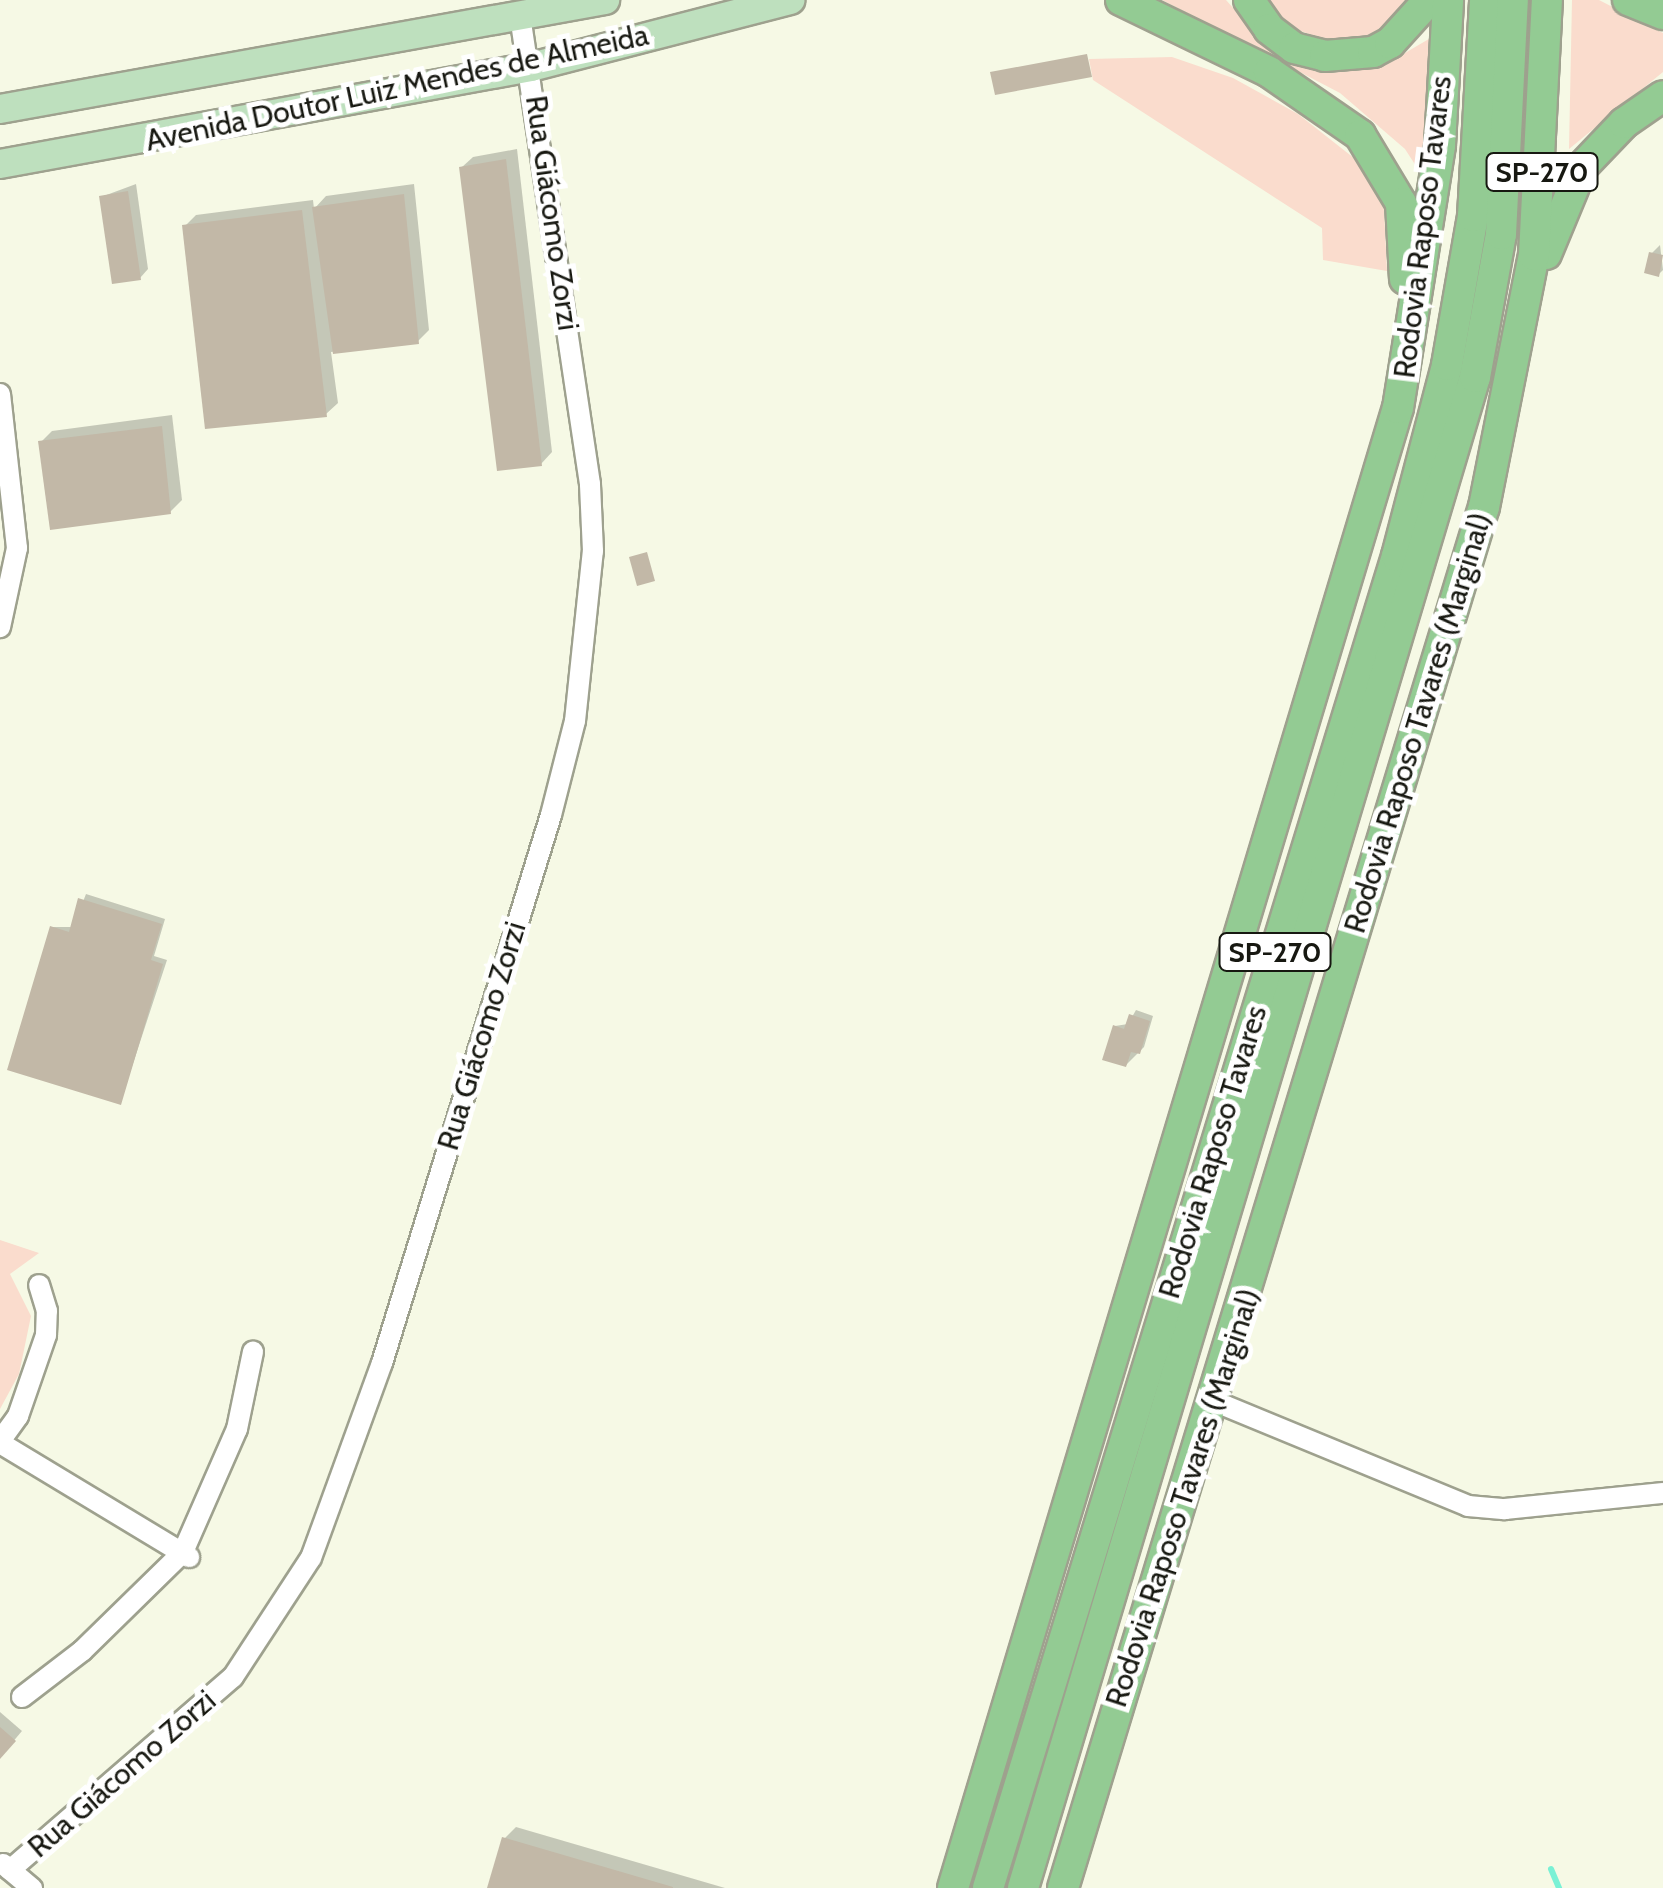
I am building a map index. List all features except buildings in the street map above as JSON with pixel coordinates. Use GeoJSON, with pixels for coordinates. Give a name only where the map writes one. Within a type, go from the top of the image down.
{"type":"FeatureCollection","features":[{"type":"Feature","properties":{"kind":"highway"},"geometry":{"type":"LineString","coordinates":[[1121,0],[1269,72],[1337,115],[1392,181],[1408,249],[1391,434]]}},
{"type":"Feature","properties":{"kind":"highway"},"geometry":{"type":"LineString","coordinates":[[1249,0],[1269,29],[1294,48],[1325,56],[1374,52],[1406,31],[1428,0]]}},
{"type":"Feature","properties":{"kind":"highway","name":"Rodovia Raposo Tavares"},"geometry":{"type":"LineString","coordinates":[[953,1888],[1391,434],[1419,308],[1440,145],[1448,0]]}},
{"type":"Feature","properties":{"kind":"highway","name":"Rodovia Raposo Tavares"},"geometry":{"type":"LineString","coordinates":[[988,1888],[1396,556],[1446,365],[1473,216],[1486,0]]}},
{"type":"Feature","properties":{"kind":"highway","name":"Rodovia Raposo Tavares"},"geometry":{"type":"LineString","coordinates":[[1023,1888],[1475,377],[1501,234],[1513,0]]}},
{"type":"Feature","properties":{"kind":"highway","name":"Rodovia Raposo Tavares (Marginal)"},"geometry":{"type":"LineString","coordinates":[[1063,1888],[1216,1402],[1484,507],[1518,342],[1541,183],[1547,0]]}},
{"type":"Feature","properties":{"kind":"highway"},"geometry":{"type":"LineString","coordinates":[[1628,0],[1663,14]]}},
{"type":"Feature","properties":{"kind":"highway"},"geometry":{"type":"LineString","coordinates":[[1518,342],[1554,226],[1582,167],[1624,123],[1663,96]]}},
{"type":"Feature","properties":{"kind":"main road","name":"Avenida Doutor Luiz Mendes de Almeida"},"geometry":{"type":"LineString","coordinates":[[0,109],[605,0]]}},
{"type":"Feature","properties":{"kind":"main road","name":"Avenida Doutor Luiz Mendes de Almeida"},"geometry":{"type":"LineString","coordinates":[[0,164],[531,67],[764,4],[792,0]]}},
{"type":"Feature","properties":{"kind":"street","name":"Rua Giácomo Zorzi"},"geometry":{"type":"LineString","coordinates":[[5,1865],[233,1678],[311,1558],[382,1362],[551,814],[575,721],[593,551],[590,484],[531,67],[520,14]]}},
{"type":"Feature","properties":{"kind":"street"},"geometry":{"type":"LineString","coordinates":[[0,394],[9,549],[0,627]]}},
{"type":"Feature","properties":{"kind":"street"},"geometry":{"type":"LineString","coordinates":[[39,1285],[48,1311],[46,1335],[18,1416],[0,1442],[186,1555]]}},
{"type":"Feature","properties":{"kind":"street"},"geometry":{"type":"LineString","coordinates":[[22,1697],[126,1611],[186,1555],[237,1429],[254,1352]]}},
{"type":"Feature","properties":{"kind":"street"},"geometry":{"type":"LineString","coordinates":[[1216,1402],[1468,1506],[1505,1509],[1663,1493]]}},
{"type":"Feature","properties":{"kind":"street"},"geometry":{"type":"LineString","coordinates":[[5,1865],[32,1888]]}},
{"type":"Feature","properties":{"kind":"shaded area"},"geometry":{"type":"Polygon","coordinates":[[[1162,0],[1226,0],[1268,47],[1320,69],[1381,67],[1434,36],[1423,177],[1405,149],[1340,93],[1162,0]]]}},
{"type":"Feature","properties":{"kind":"shaded area"},"geometry":{"type":"Polygon","coordinates":[[[1265,0],[1412,0],[1370,40],[1339,45],[1284,25],[1265,0]]]}},
{"type":"Feature","properties":{"kind":"shaded area"},"geometry":{"type":"Polygon","coordinates":[[[1572,0],[1599,0],[1663,33],[1663,72],[1569,149],[1572,0]]]}},
{"type":"Feature","properties":{"kind":"shaded area"},"geometry":{"type":"Polygon","coordinates":[[[1172,57],[1233,78],[1298,114],[1359,162],[1384,207],[1387,271],[1323,260],[1322,228],[1093,80],[1089,59],[1172,57]]]}},
{"type":"Feature","properties":{"kind":"shaded area"},"geometry":{"type":"Polygon","coordinates":[[[0,1240],[39,1253],[10,1274],[31,1316],[19,1374],[0,1409],[0,1240]]]}},
{"type":"Feature","properties":{"kind":"waterway"},"geometry":{"type":"LineString","coordinates":[[1551,1869],[1559,1888]]}}]}
